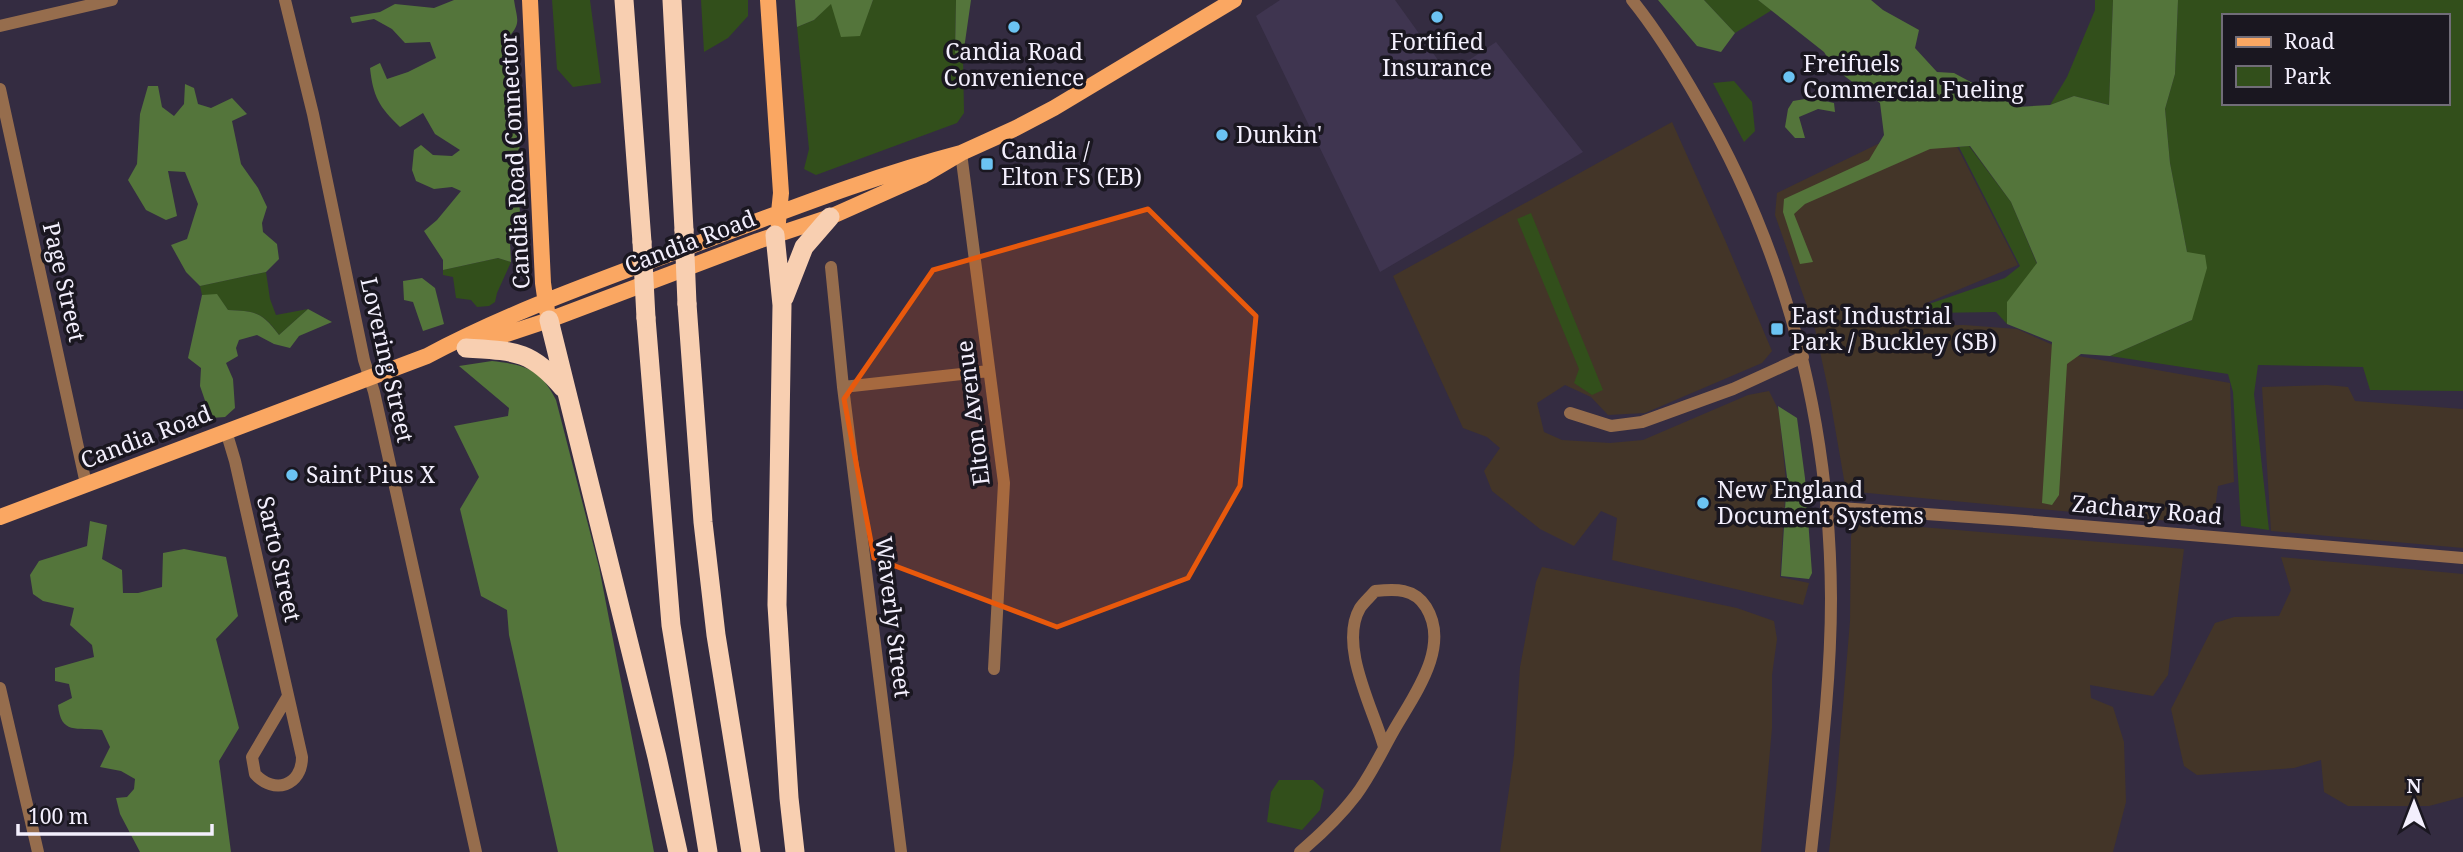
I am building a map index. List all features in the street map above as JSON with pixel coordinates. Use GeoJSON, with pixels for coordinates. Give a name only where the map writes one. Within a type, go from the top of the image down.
{"type":"FeatureCollection","features":[{"type":"Feature","properties":{"kind":"highway"},"geometry":{"type":"LineString","coordinates":[[624,0],[671,625],[709,852]]}},
{"type":"Feature","properties":{"kind":"highway"},"geometry":{"type":"LineString","coordinates":[[672,0],[687,304],[703,522],[716,635],[751,852]]}},
{"type":"Feature","properties":{"kind":"highway"},"geometry":{"type":"LineString","coordinates":[[782,305],[804,247],[830,217]]}},
{"type":"Feature","properties":{"kind":"highway"},"geometry":{"type":"LineString","coordinates":[[775,234],[782,305],[778,605],[789,798],[795,852]]}},
{"type":"Feature","properties":{"kind":"highway"},"geometry":{"type":"LineString","coordinates":[[547,311],[678,852]]}},
{"type":"Feature","properties":{"kind":"highway"},"geometry":{"type":"LineString","coordinates":[[466,348],[525,355],[542,365],[564,390]]}},
{"type":"Feature","properties":{"kind":"main road","name":"Candia Road Connector"},"geometry":{"type":"LineString","coordinates":[[530,0],[543,283],[547,311]]}},
{"type":"Feature","properties":{"kind":"main road"},"geometry":{"type":"LineString","coordinates":[[768,0],[780,193],[775,234]]}},
{"type":"Feature","properties":{"kind":"main road","name":"Candia Road"},"geometry":{"type":"LineString","coordinates":[[0,517],[371,378],[427,356],[464,336],[830,217],[922,176],[961,153],[1054,108],[1234,0]]}},
{"type":"Feature","properties":{"kind":"main road","name":"Candia Road"},"geometry":{"type":"LineString","coordinates":[[427,356],[466,348],[779,213],[917,164],[961,153]]}},
{"type":"Feature","properties":{"kind":"street"},"geometry":{"type":"LineString","coordinates":[[0,26],[112,0]]}},
{"type":"Feature","properties":{"kind":"street","name":"Lovering Street"},"geometry":{"type":"LineString","coordinates":[[285,0],[313,114],[364,360],[371,378],[476,852]]}},
{"type":"Feature","properties":{"kind":"street"},"geometry":{"type":"LineString","coordinates":[[1632,0],[1658,34],[1731,158],[1766,238],[1803,357],[1819,442],[1826,507],[1830,634],[1811,852]]}},
{"type":"Feature","properties":{"kind":"street","name":"Page Street"},"geometry":{"type":"LineString","coordinates":[[0,89],[86,484]]}},
{"type":"Feature","properties":{"kind":"street","name":"Elton Avenue"},"geometry":{"type":"LineString","coordinates":[[961,153],[1004,483],[994,669]]}},
{"type":"Feature","properties":{"kind":"street","name":"Waverly Street"},"geometry":{"type":"LineString","coordinates":[[831,267],[843,387],[901,852]]}},
{"type":"Feature","properties":{"kind":"street"},"geometry":{"type":"LineString","coordinates":[[1570,413],[1611,426],[1642,422],[1734,389],[1803,357]]}},
{"type":"Feature","properties":{"kind":"street"},"geometry":{"type":"LineString","coordinates":[[843,387],[989,371]]}},
{"type":"Feature","properties":{"kind":"street","name":"Sarto Street"},"geometry":{"type":"LineString","coordinates":[[226,431],[235,461],[288,696],[302,765],[293,780],[277,786],[261,781],[256,774],[252,757],[288,696]]}},
{"type":"Feature","properties":{"kind":"street","name":"Zachary Road"},"geometry":{"type":"LineString","coordinates":[[1826,507],[2463,558]]}},
{"type":"Feature","properties":{"kind":"street"},"geometry":{"type":"LineString","coordinates":[[1300,852],[1357,794],[1384,747],[1420,683],[1430,662],[1435,640],[1432,617],[1419,596],[1399,589],[1375,592],[1359,609],[1354,630],[1354,652],[1384,747]]}},
{"type":"Feature","properties":{"kind":"street"},"geometry":{"type":"LineString","coordinates":[[0,688],[38,852]]}},
{"type":"Feature","properties":{"kind":"highlighted area"},"geometry":{"type":"Polygon","coordinates":[[[1148,209],[1256,316],[1240,486],[1188,578],[1057,627],[874,558],[844,399],[933,270],[1148,209]]]}},
{"type":"Feature","properties":{"kind":"shaded area"},"geometry":{"type":"Polygon","coordinates":[[[1280,0],[1395,0],[1448,74],[1496,42],[1583,152],[1380,272],[1256,16],[1280,0]]]}},
{"type":"Feature","properties":{"kind":"shaded area"},"geometry":{"type":"Polygon","coordinates":[[[1672,122],[1772,351],[1762,363],[1645,413],[1608,415],[1591,397],[1565,385],[1537,403],[1544,432],[1562,440],[1610,443],[1643,440],[1748,395],[1769,391],[1779,411],[1786,482],[1780,577],[1809,583],[1803,605],[1612,560],[1617,518],[1601,511],[1574,546],[1540,529],[1492,491],[1484,471],[1500,448],[1487,437],[1463,428],[1393,276],[1672,122]]]}},
{"type":"Feature","properties":{"kind":"shaded area"},"geometry":{"type":"Polygon","coordinates":[[[1947,127],[2018,265],[1924,304],[1919,326],[1964,325],[2017,329],[2078,356],[2230,383],[2234,482],[2218,486],[2213,525],[1846,491],[1815,329],[1775,215],[1777,193],[1886,140],[1947,127]]]}},
{"type":"Feature","properties":{"kind":"shaded area"},"geometry":{"type":"Polygon","coordinates":[[[2262,387],[2348,387],[2355,401],[2463,409],[2463,548],[2271,531],[2262,387]]]}},
{"type":"Feature","properties":{"kind":"shaded area"},"geometry":{"type":"Polygon","coordinates":[[[1862,522],[2184,549],[2168,675],[2153,696],[2090,685],[2091,698],[2113,707],[2124,742],[2126,802],[2113,852],[1829,852],[1850,621],[1851,536],[1854,525],[1862,522]]]}},
{"type":"Feature","properties":{"kind":"shaded area"},"geometry":{"type":"Polygon","coordinates":[[[2281,557],[2463,574],[2463,797],[2429,806],[2348,806],[2324,792],[2321,760],[2294,768],[2197,775],[2184,766],[2171,709],[2215,623],[2234,617],[2279,616],[2291,590],[2281,557]]]}},
{"type":"Feature","properties":{"kind":"shaded area"},"geometry":{"type":"Polygon","coordinates":[[[1542,567],[1737,608],[1774,621],[1777,639],[1772,675],[1772,728],[1761,852],[1500,852],[1514,755],[1520,667],[1536,582],[1542,567]]]}},
{"type":"Feature","properties":{"kind":"green space"},"geometry":{"type":"Polygon","coordinates":[[[454,0],[514,0],[517,25],[507,39],[522,169],[516,177],[520,211],[513,223],[511,262],[498,258],[443,270],[443,260],[424,231],[461,191],[452,187],[434,189],[416,181],[412,170],[414,150],[421,145],[433,155],[452,156],[460,150],[435,134],[423,113],[400,127],[378,100],[370,68],[380,63],[387,79],[436,58],[430,42],[405,43],[392,29],[374,19],[352,23],[350,17],[380,12],[395,4],[434,8],[454,0]]]}},
{"type":"Feature","properties":{"kind":"green space"},"geometry":{"type":"Polygon","coordinates":[[[552,0],[590,0],[601,83],[573,87],[557,69],[552,0]]]}},
{"type":"Feature","properties":{"kind":"green space"},"geometry":{"type":"Polygon","coordinates":[[[701,0],[748,0],[748,16],[728,38],[704,52],[701,0]]]}},
{"type":"Feature","properties":{"kind":"green space"},"geometry":{"type":"Polygon","coordinates":[[[795,0],[873,0],[860,36],[841,37],[831,4],[814,20],[797,27],[795,0]]]}},
{"type":"Feature","properties":{"kind":"green space"},"geometry":{"type":"Polygon","coordinates":[[[873,0],[956,0],[955,53],[963,56],[964,113],[957,123],[816,175],[804,169],[809,149],[797,27],[814,20],[831,3],[859,36],[873,0]]]}},
{"type":"Feature","properties":{"kind":"green space"},"geometry":{"type":"Polygon","coordinates":[[[956,0],[971,0],[963,56],[955,53],[956,0]]]}},
{"type":"Feature","properties":{"kind":"green space"},"geometry":{"type":"Polygon","coordinates":[[[1658,0],[1704,0],[1735,33],[1721,52],[1697,46],[1658,0]]]}},
{"type":"Feature","properties":{"kind":"green space"},"geometry":{"type":"Polygon","coordinates":[[[1704,0],[1758,0],[1772,10],[1735,33],[1704,0]]]}},
{"type":"Feature","properties":{"kind":"green space"},"geometry":{"type":"Polygon","coordinates":[[[1758,0],[1871,0],[1883,10],[1919,30],[1915,48],[1937,72],[1954,73],[2017,107],[2050,105],[2074,96],[2109,105],[2113,0],[2178,0],[2175,74],[2165,109],[2170,163],[2187,252],[2205,255],[2207,268],[2192,320],[2110,356],[2081,354],[2067,364],[2059,495],[2052,505],[2042,503],[2052,342],[2007,324],[2007,302],[2037,263],[2011,202],[1970,146],[1930,149],[1805,204],[1794,214],[1813,262],[1800,264],[1783,212],[1784,199],[1869,160],[1884,135],[1880,103],[1834,68],[1824,52],[1758,0]]]}},
{"type":"Feature","properties":{"kind":"green space"},"geometry":{"type":"Polygon","coordinates":[[[2095,0],[2113,0],[2109,105],[2074,96],[2050,105],[2067,77],[2095,10],[2095,0]]]}},
{"type":"Feature","properties":{"kind":"green space"},"geometry":{"type":"Polygon","coordinates":[[[2178,0],[2463,0],[2463,391],[2370,390],[2363,367],[2258,365],[2254,394],[2269,530],[2241,526],[2233,392],[2228,374],[2110,356],[2192,320],[2187,252],[2170,163],[2165,109],[2175,74],[2178,0]]]}},
{"type":"Feature","properties":{"kind":"green space"},"geometry":{"type":"Polygon","coordinates":[[[1734,81],[1752,102],[1755,131],[1744,142],[1713,83],[1734,81]]]}},
{"type":"Feature","properties":{"kind":"green space"},"geometry":{"type":"Polygon","coordinates":[[[185,84],[194,88],[198,104],[211,108],[232,98],[247,114],[232,121],[241,164],[258,188],[267,207],[262,223],[263,232],[277,244],[279,259],[266,272],[200,286],[186,272],[171,245],[187,239],[198,204],[185,172],[168,171],[177,216],[166,220],[146,210],[128,180],[137,164],[140,114],[148,86],[158,86],[162,107],[174,116],[184,104],[185,84]]]}},
{"type":"Feature","properties":{"kind":"green space"},"geometry":{"type":"Polygon","coordinates":[[[1811,98],[1834,103],[1835,112],[1818,109],[1799,117],[1805,138],[1795,138],[1785,127],[1788,109],[1793,101],[1811,98]]]}},
{"type":"Feature","properties":{"kind":"green space"},"geometry":{"type":"Polygon","coordinates":[[[1969,146],[2011,202],[2037,264],[2008,302],[2007,324],[1996,312],[1928,313],[1926,305],[2005,278],[2020,266],[1959,147],[1969,146]]]}},
{"type":"Feature","properties":{"kind":"green space"},"geometry":{"type":"Polygon","coordinates":[[[1531,213],[1603,390],[1592,395],[1574,383],[1579,369],[1517,219],[1531,213]]]}},
{"type":"Feature","properties":{"kind":"green space"},"geometry":{"type":"Polygon","coordinates":[[[498,258],[511,262],[495,302],[489,306],[477,307],[471,300],[456,298],[453,277],[443,275],[443,270],[498,258]]]}},
{"type":"Feature","properties":{"kind":"green space"},"geometry":{"type":"Polygon","coordinates":[[[266,272],[270,299],[276,315],[308,309],[279,335],[263,317],[245,311],[228,310],[217,295],[202,295],[200,286],[266,272]]]}},
{"type":"Feature","properties":{"kind":"green space"},"geometry":{"type":"Polygon","coordinates":[[[422,278],[435,288],[444,324],[423,331],[413,302],[404,300],[403,281],[422,278]]]}},
{"type":"Feature","properties":{"kind":"green space"},"geometry":{"type":"Polygon","coordinates":[[[217,294],[228,310],[257,314],[279,335],[308,309],[332,322],[299,336],[290,348],[274,344],[257,335],[239,340],[236,348],[238,356],[226,363],[233,379],[235,408],[225,417],[211,418],[200,386],[201,368],[188,358],[202,295],[217,294]]]}},
{"type":"Feature","properties":{"kind":"green space"},"geometry":{"type":"Polygon","coordinates":[[[492,361],[514,364],[530,370],[544,381],[556,400],[599,567],[654,852],[558,852],[509,635],[507,610],[481,596],[460,509],[479,477],[454,426],[508,416],[509,408],[459,366],[492,361]]]}},
{"type":"Feature","properties":{"kind":"green space"},"geometry":{"type":"Polygon","coordinates":[[[1778,406],[1797,418],[1805,478],[1812,573],[1809,579],[1781,576],[1787,477],[1778,406]]]}},
{"type":"Feature","properties":{"kind":"green space"},"geometry":{"type":"Polygon","coordinates":[[[90,521],[107,525],[102,559],[122,570],[123,593],[138,593],[162,587],[163,553],[184,549],[226,557],[238,616],[216,639],[239,728],[219,761],[231,852],[140,852],[120,814],[116,798],[127,797],[134,789],[135,779],[121,771],[100,767],[110,747],[102,730],[71,728],[62,721],[58,705],[72,698],[69,684],[55,681],[55,668],[94,657],[92,645],[70,625],[74,608],[43,601],[33,594],[30,575],[39,561],[87,546],[90,521]]]}},
{"type":"Feature","properties":{"kind":"green space"},"geometry":{"type":"Polygon","coordinates":[[[1279,780],[1313,780],[1324,790],[1320,810],[1302,830],[1267,822],[1271,792],[1279,780]]]}},
{"type":"Feature","properties":{"kind":"place","name":"Fortified Insurance"},"geometry":{"type":"Point","coordinates":[1437,17]}},
{"type":"Feature","properties":{"kind":"place","name":"Candia Road Convenience"},"geometry":{"type":"Point","coordinates":[1014,27]}},
{"type":"Feature","properties":{"kind":"place","name":"Freifuels Commercial Fueling"},"geometry":{"type":"Point","coordinates":[1789,77]}},
{"type":"Feature","properties":{"kind":"place","name":"Dunkin'"},"geometry":{"type":"Point","coordinates":[1222,135]}},
{"type":"Feature","properties":{"kind":"place","name":"Candia / Elton FS (EB)"},"geometry":{"type":"Point","coordinates":[987,164]}},
{"type":"Feature","properties":{"kind":"place","name":"East Industrial Park / Buckley (SB)"},"geometry":{"type":"Point","coordinates":[1777,329]}},
{"type":"Feature","properties":{"kind":"place","name":"Saint Pius X"},"geometry":{"type":"Point","coordinates":[292,475]}},
{"type":"Feature","properties":{"kind":"place","name":"New England Document Systems"},"geometry":{"type":"Point","coordinates":[1703,503]}}]}
